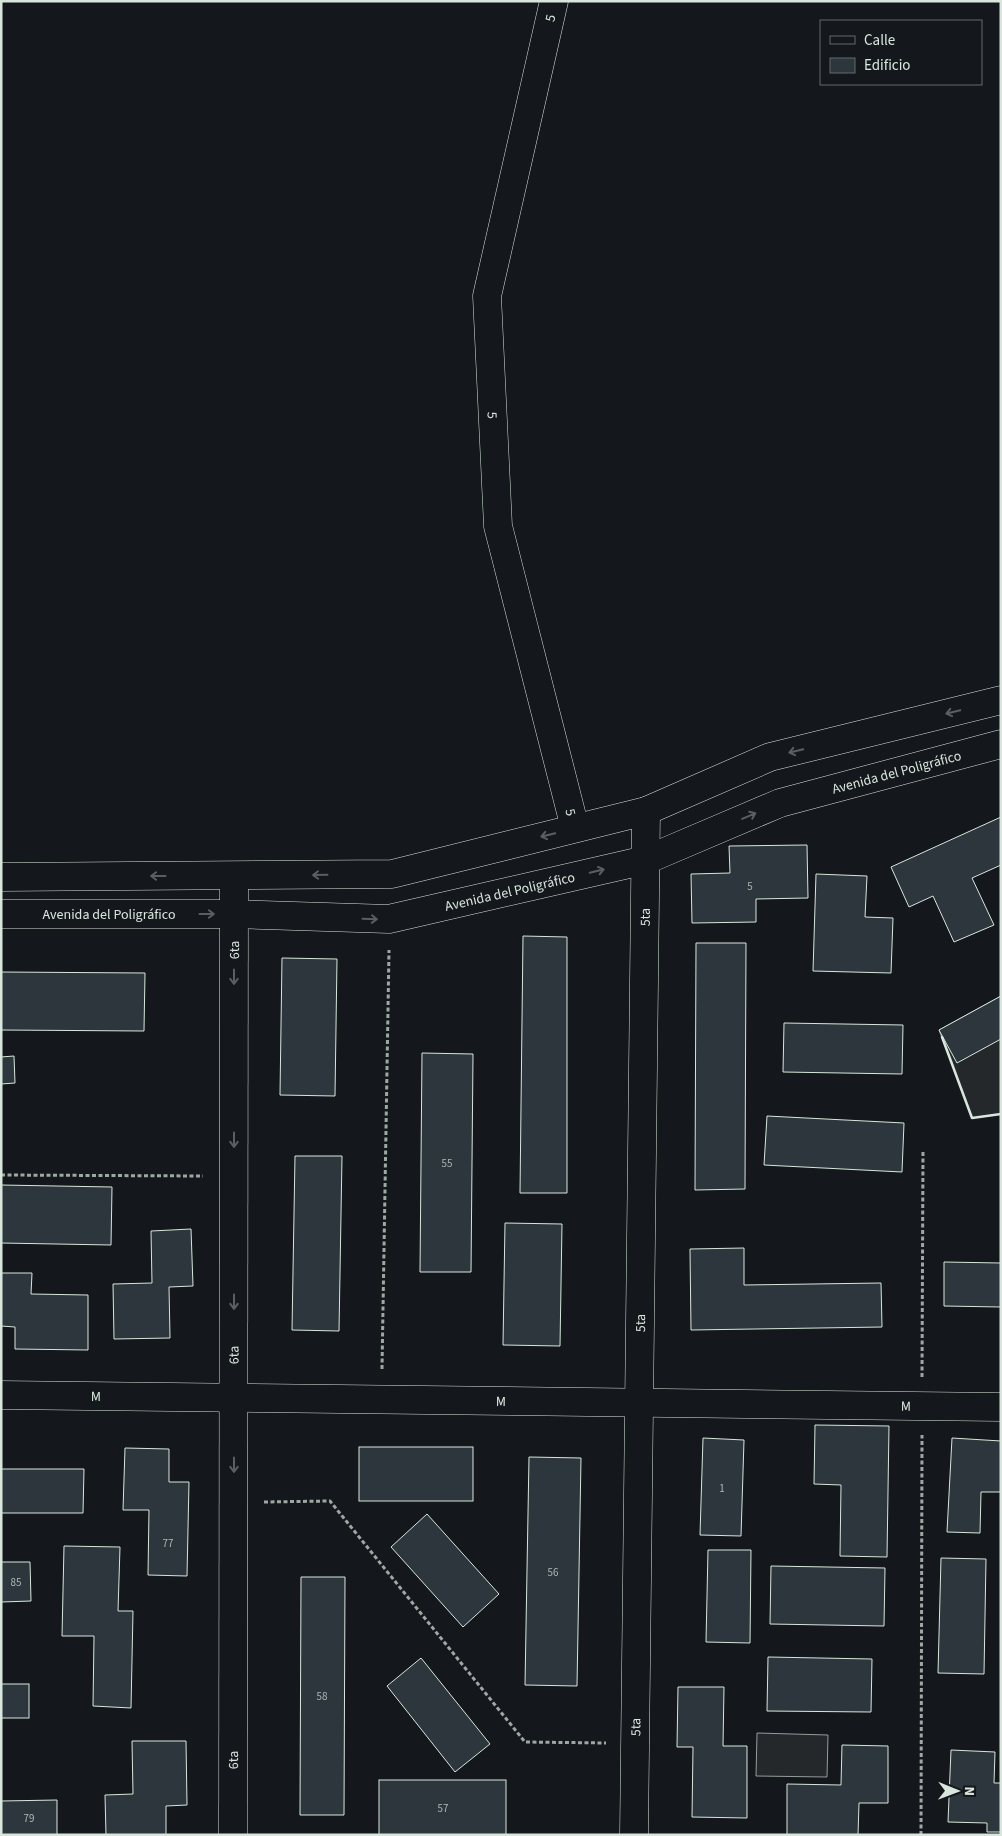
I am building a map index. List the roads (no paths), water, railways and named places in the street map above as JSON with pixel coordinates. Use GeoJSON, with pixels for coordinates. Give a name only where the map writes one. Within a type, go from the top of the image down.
{"type":"FeatureCollection","features":[{"type":"Feature","properties":{"kind":"street","name":"5"},"geometry":{"type":"LineString","coordinates":[[554,1],[487,296],[498,526],[575,828]]}},
{"type":"Feature","properties":{"kind":"street"},"geometry":{"type":"LineString","coordinates":[[1,877],[392,874],[646,811],[770,757],[1001,700]]}},
{"type":"Feature","properties":{"kind":"street","name":"Avenida del Poligráfico"},"geometry":{"type":"LineString","coordinates":[[1,914],[234,914],[389,919],[646,860],[780,803],[1001,744]]}},
{"type":"Feature","properties":{"kind":"street","name":"5ta"},"geometry":{"type":"LineString","coordinates":[[634,1835],[646,811]]}},
{"type":"Feature","properties":{"kind":"street","name":"6ta"},"geometry":{"type":"LineString","coordinates":[[234,876],[234,1835]]}},
{"type":"Feature","properties":{"kind":"street","name":"M"},"geometry":{"type":"LineString","coordinates":[[1,1395],[1001,1407]]}}]}
